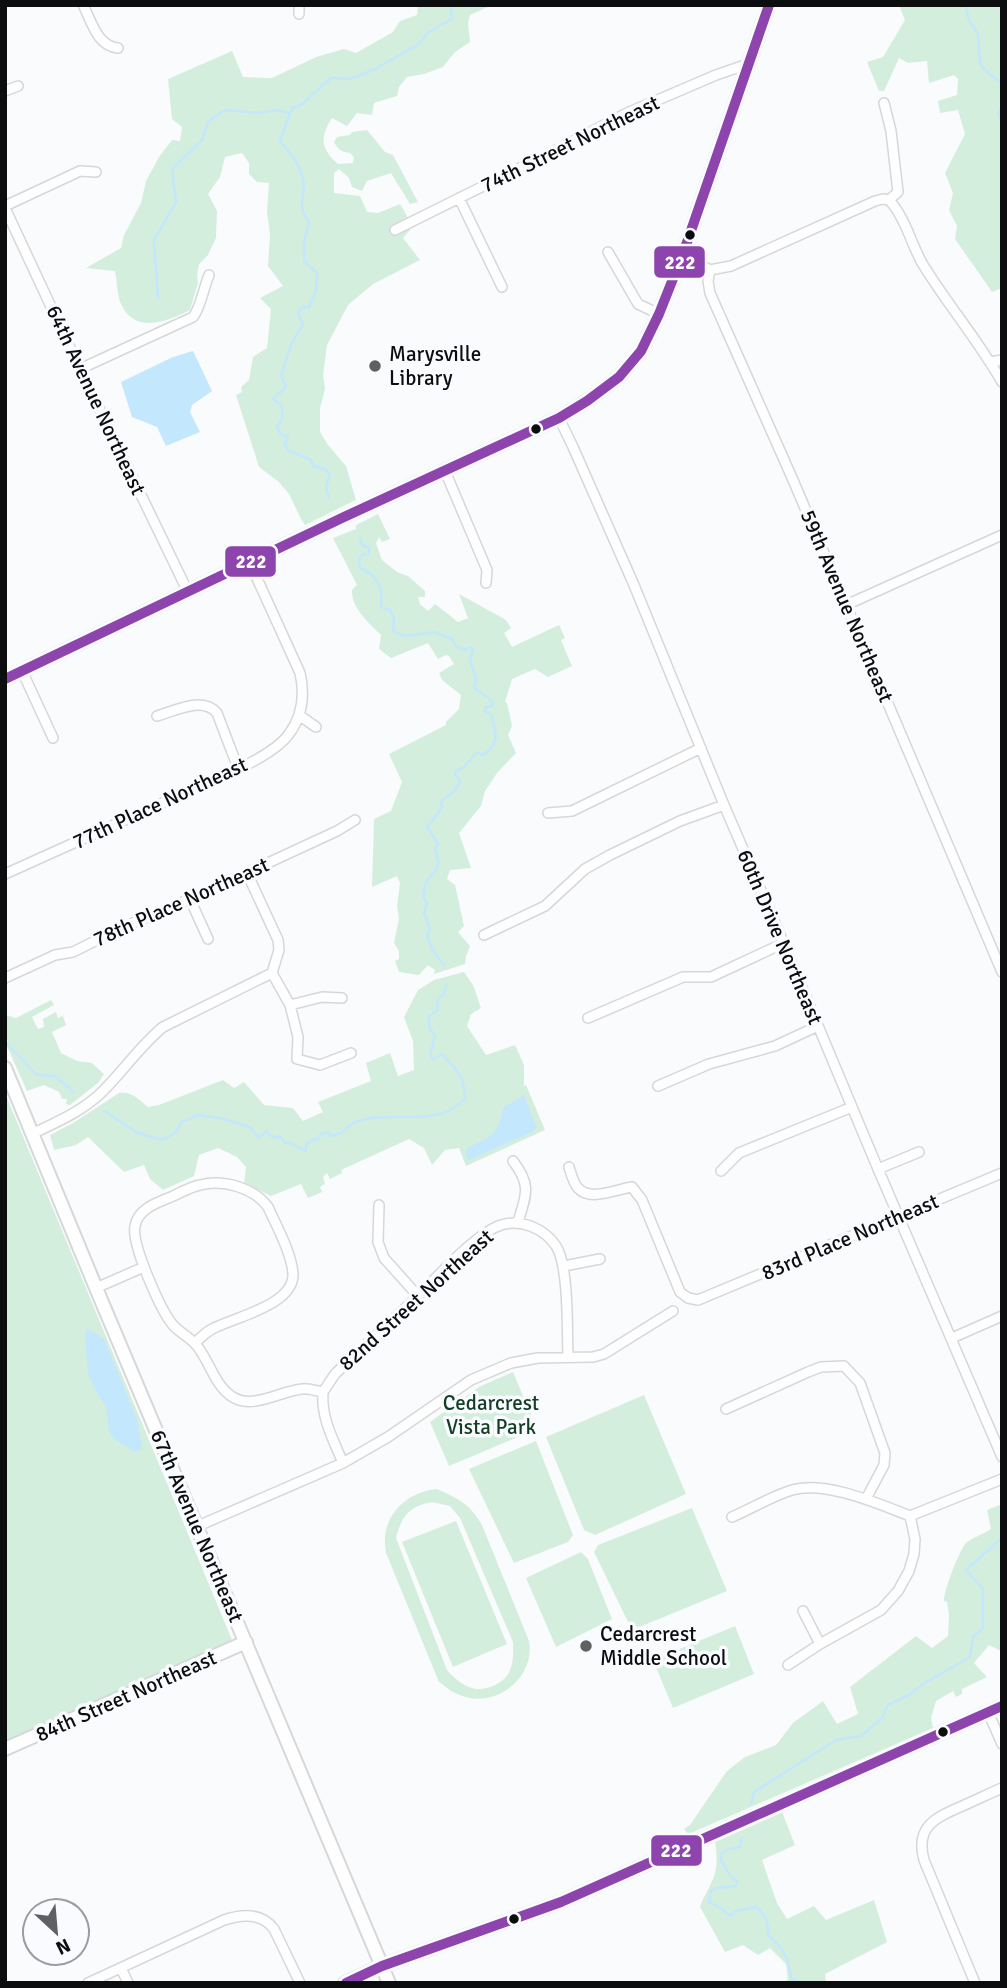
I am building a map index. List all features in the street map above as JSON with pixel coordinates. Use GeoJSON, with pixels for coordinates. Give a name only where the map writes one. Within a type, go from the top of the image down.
{"type":"FeatureCollection","features":[{"type":"Feature","properties":{"kind":"main road"},"geometry":{"type":"LineString","coordinates":[[5,679],[559,418],[619,377],[641,351],[659,314],[684,251],[768,5]]}},
{"type":"Feature","properties":{"kind":"main road","name":"67th Avenue Northeast"},"geometry":{"type":"LineString","coordinates":[[5,1068],[389,1983]]}},
{"type":"Feature","properties":{"kind":"main road","name":"84th Street Northeast"},"geometry":{"type":"LineString","coordinates":[[5,1749],[246,1642]]}},
{"type":"Feature","properties":{"kind":"main road"},"geometry":{"type":"LineString","coordinates":[[345,1983],[382,1965],[561,1902],[1002,1706]]}},
{"type":"Feature","properties":{"kind":"street"},"geometry":{"type":"LineString","coordinates":[[83,5],[103,43],[118,48]]}},
{"type":"Feature","properties":{"kind":"street","name":"74th Street Northeast"},"geometry":{"type":"LineString","coordinates":[[395,230],[625,114],[748,64]]}},
{"type":"Feature","properties":{"kind":"street"},"geometry":{"type":"LineString","coordinates":[[5,91],[18,86]]}},
{"type":"Feature","properties":{"kind":"street"},"geometry":{"type":"LineString","coordinates":[[884,103],[891,131],[898,192],[888,200]]}},
{"type":"Feature","properties":{"kind":"street"},"geometry":{"type":"LineString","coordinates":[[5,207],[79,171],[96,172]]}},
{"type":"Feature","properties":{"kind":"street"},"geometry":{"type":"LineString","coordinates":[[459,198],[502,287]]}},
{"type":"Feature","properties":{"kind":"street"},"geometry":{"type":"LineString","coordinates":[[684,251],[710,270],[731,266],[876,201],[888,200],[898,213],[922,262],[1002,382]]}},
{"type":"Feature","properties":{"kind":"street","name":"64th Avenue Northeast"},"geometry":{"type":"LineString","coordinates":[[5,207],[188,592]]}},
{"type":"Feature","properties":{"kind":"street"},"geometry":{"type":"LineString","coordinates":[[608,252],[638,304],[659,314]]}},
{"type":"Feature","properties":{"kind":"street","name":"59th Avenue Northeast"},"geometry":{"type":"LineString","coordinates":[[710,270],[710,293],[1002,972]]}},
{"type":"Feature","properties":{"kind":"street"},"geometry":{"type":"LineString","coordinates":[[80,369],[193,317],[199,311],[200,298],[209,275]]}},
{"type":"Feature","properties":{"kind":"street"},"geometry":{"type":"LineString","coordinates":[[991,362],[1002,360]]}},
{"type":"Feature","properties":{"kind":"street","name":"60th Drive Northeast"},"geometry":{"type":"LineString","coordinates":[[559,418],[634,585],[724,805],[1002,1457]]}},
{"type":"Feature","properties":{"kind":"street"},"geometry":{"type":"LineString","coordinates":[[445,471],[487,570],[486,583]]}},
{"type":"Feature","properties":{"kind":"street"},"geometry":{"type":"LineString","coordinates":[[846,605],[1002,536]]}},
{"type":"Feature","properties":{"kind":"street"},"geometry":{"type":"LineString","coordinates":[[250,563],[300,673],[304,690],[299,715],[316,727]]}},
{"type":"Feature","properties":{"kind":"street"},"geometry":{"type":"LineString","coordinates":[[22,671],[53,738]]}},
{"type":"Feature","properties":{"kind":"street"},"geometry":{"type":"LineString","coordinates":[[157,716],[196,705],[205,704],[212,707],[217,713],[238,768]]}},
{"type":"Feature","properties":{"kind":"street","name":"77th Place Northeast"},"geometry":{"type":"LineString","coordinates":[[5,874],[238,768],[276,747],[289,734],[299,715]]}},
{"type":"Feature","properties":{"kind":"street"},"geometry":{"type":"LineString","coordinates":[[548,813],[572,811],[701,748]]}},
{"type":"Feature","properties":{"kind":"street"},"geometry":{"type":"LineString","coordinates":[[484,935],[545,906],[585,869],[610,855],[680,821],[724,805]]}},
{"type":"Feature","properties":{"kind":"street","name":"78th Place Northeast"},"geometry":{"type":"LineString","coordinates":[[5,978],[55,955],[73,952],[337,831],[355,820]]}},
{"type":"Feature","properties":{"kind":"street"},"geometry":{"type":"LineString","coordinates":[[247,873],[278,940],[279,950],[272,974],[290,1004],[298,1037],[297,1059],[320,1066],[351,1053]]}},
{"type":"Feature","properties":{"kind":"street"},"geometry":{"type":"LineString","coordinates":[[190,899],[208,939]]}},
{"type":"Feature","properties":{"kind":"street"},"geometry":{"type":"LineString","coordinates":[[588,1018],[683,977],[712,977],[784,943]]}},
{"type":"Feature","properties":{"kind":"street"},"geometry":{"type":"LineString","coordinates":[[32,1134],[82,1108],[102,1092],[163,1027],[272,974]]}},
{"type":"Feature","properties":{"kind":"street"},"geometry":{"type":"LineString","coordinates":[[290,1004],[322,997],[342,998]]}},
{"type":"Feature","properties":{"kind":"street"},"geometry":{"type":"LineString","coordinates":[[658,1086],[709,1065],[775,1046],[818,1027]]}},
{"type":"Feature","properties":{"kind":"street"},"geometry":{"type":"LineString","coordinates":[[721,1171],[739,1153],[852,1107]]}},
{"type":"Feature","properties":{"kind":"street"},"geometry":{"type":"LineString","coordinates":[[878,1168],[919,1152]]}},
{"type":"Feature","properties":{"kind":"street"},"geometry":{"type":"LineString","coordinates":[[513,1161],[523,1175],[527,1192],[518,1223],[537,1228],[547,1236],[557,1248],[564,1266],[568,1357]]}},
{"type":"Feature","properties":{"kind":"street","name":"83rd Place Northeast"},"geometry":{"type":"LineString","coordinates":[[569,1167],[577,1187],[586,1194],[632,1187],[642,1200],[680,1292],[688,1298],[698,1300],[1002,1173]]}},
{"type":"Feature","properties":{"kind":"street"},"geometry":{"type":"LineString","coordinates":[[195,1343],[211,1330],[275,1302],[288,1291],[291,1283],[291,1261],[268,1207],[262,1199],[247,1189],[216,1183],[197,1185],[150,1205],[138,1218],[135,1227],[136,1244],[144,1267],[172,1324],[195,1343],[226,1392],[240,1400],[255,1400],[305,1388],[323,1392],[324,1418],[343,1463]]}},
{"type":"Feature","properties":{"kind":"street"},"geometry":{"type":"LineString","coordinates":[[379,1205],[378,1242],[384,1258],[418,1296]]}},
{"type":"Feature","properties":{"kind":"street","name":"82nd Street Northeast"},"geometry":{"type":"LineString","coordinates":[[323,1392],[335,1374],[487,1231],[501,1224],[518,1223]]}},
{"type":"Feature","properties":{"kind":"street"},"geometry":{"type":"LineString","coordinates":[[564,1266],[600,1259]]}},
{"type":"Feature","properties":{"kind":"street"},"geometry":{"type":"LineString","coordinates":[[96,1288],[144,1267]]}},
{"type":"Feature","properties":{"kind":"street"},"geometry":{"type":"LineString","coordinates":[[198,1526],[343,1463],[388,1437],[471,1380],[511,1363],[538,1358],[593,1357],[604,1354],[673,1311]]}},
{"type":"Feature","properties":{"kind":"street"},"geometry":{"type":"LineString","coordinates":[[952,1338],[1002,1316]]}},
{"type":"Feature","properties":{"kind":"street"},"geometry":{"type":"LineString","coordinates":[[726,1409],[807,1372],[821,1367],[844,1366],[860,1382],[886,1453],[884,1465],[866,1499]]}},
{"type":"Feature","properties":{"kind":"street"},"geometry":{"type":"LineString","coordinates":[[732,1517],[793,1490],[814,1487],[866,1499],[909,1516],[1002,1479]]}},
{"type":"Feature","properties":{"kind":"street"},"geometry":{"type":"LineString","coordinates":[[788,1665],[881,1610],[898,1591],[914,1555],[915,1539],[909,1516]]}},
{"type":"Feature","properties":{"kind":"street"},"geometry":{"type":"LineString","coordinates":[[803,1611],[820,1644]]}},
{"type":"Feature","properties":{"kind":"street"},"geometry":{"type":"LineString","coordinates":[[988,1713],[1002,1744]]}},
{"type":"Feature","properties":{"kind":"street"},"geometry":{"type":"LineString","coordinates":[[975,1983],[923,1860],[922,1839],[928,1825],[937,1817],[1002,1788]]}},
{"type":"Feature","properties":{"kind":"street"},"geometry":{"type":"LineString","coordinates":[[88,1983],[224,1920],[235,1916],[248,1916],[260,1917],[269,1922],[300,1983]]}},
{"type":"Feature","properties":{"kind":"street"},"geometry":{"type":"LineString","coordinates":[[121,1968],[128,1983]]}},
{"type":"Feature","properties":{"kind":"green space"},"geometry":{"type":"Polygon","coordinates":[[[418,5],[488,7],[470,15],[470,42],[455,52],[443,67],[407,77],[399,87],[397,96],[374,103],[372,115],[357,113],[347,126],[332,118],[325,131],[325,147],[338,164],[353,163],[354,157],[340,150],[334,142],[337,137],[350,135],[352,132],[367,130],[385,152],[393,155],[418,202],[410,204],[391,173],[367,181],[362,191],[352,187],[349,178],[339,169],[334,173],[334,193],[360,196],[367,212],[378,213],[400,204],[407,216],[410,230],[403,238],[420,260],[373,284],[348,305],[327,345],[320,432],[346,466],[356,500],[305,525],[289,494],[279,482],[259,467],[236,395],[242,392],[241,387],[249,380],[253,357],[267,348],[271,309],[260,298],[283,286],[268,266],[269,183],[257,182],[249,174],[249,163],[242,153],[225,157],[220,177],[208,194],[217,211],[216,238],[208,255],[199,264],[198,283],[190,310],[152,323],[135,320],[121,304],[115,271],[86,268],[121,248],[124,235],[141,203],[146,181],[159,157],[172,140],[180,141],[182,127],[172,119],[168,79],[232,51],[243,77],[272,78],[316,57],[344,49],[356,53],[393,32],[400,21],[417,15],[418,5]]]}},
{"type":"Feature","properties":{"kind":"green space"},"geometry":{"type":"Polygon","coordinates":[[[899,5],[1002,5],[1002,288],[992,292],[955,239],[957,226],[949,210],[953,193],[945,173],[965,134],[958,110],[940,113],[938,101],[957,95],[958,79],[954,75],[929,83],[927,61],[908,63],[899,58],[884,91],[879,91],[867,62],[883,57],[905,20],[899,5]]]}},
{"type":"Feature","properties":{"kind":"green space"},"geometry":{"type":"Polygon","coordinates":[[[378,514],[390,539],[382,542],[379,537],[376,543],[382,560],[397,572],[408,576],[425,591],[425,597],[418,597],[420,604],[428,611],[435,604],[458,622],[468,618],[459,594],[506,620],[511,628],[504,633],[512,647],[559,625],[565,638],[561,640],[572,666],[548,677],[535,669],[512,679],[505,702],[512,726],[508,735],[516,753],[497,773],[485,791],[481,806],[459,833],[471,868],[450,870],[447,879],[455,885],[464,926],[458,932],[470,946],[465,964],[434,974],[435,970],[428,965],[419,975],[399,972],[395,961],[399,959],[399,951],[394,943],[399,918],[397,906],[400,883],[397,876],[372,887],[374,819],[391,811],[402,782],[389,754],[446,725],[459,709],[461,695],[442,680],[439,673],[454,664],[449,656],[438,659],[428,643],[391,658],[379,649],[381,635],[354,603],[352,590],[357,585],[333,538],[356,529],[356,525],[378,514]]]}},
{"type":"Feature","properties":{"kind":"green space"},"geometry":{"type":"Polygon","coordinates":[[[464,972],[473,985],[481,1008],[471,1014],[467,1026],[486,1055],[515,1045],[524,1065],[524,1086],[526,1085],[545,1130],[466,1166],[459,1148],[445,1150],[432,1165],[424,1148],[409,1139],[341,1170],[342,1173],[330,1179],[327,1173],[323,1177],[325,1184],[320,1187],[322,1192],[308,1198],[301,1184],[271,1196],[244,1183],[246,1167],[237,1157],[218,1148],[199,1155],[194,1176],[163,1190],[150,1179],[144,1165],[124,1172],[88,1137],[76,1145],[54,1150],[50,1135],[119,1093],[131,1094],[148,1107],[223,1080],[234,1088],[244,1082],[264,1105],[293,1108],[303,1121],[323,1112],[318,1102],[371,1081],[366,1063],[390,1053],[398,1076],[414,1070],[413,1041],[404,1017],[418,990],[434,980],[464,972]]]}},
{"type":"Feature","properties":{"kind":"green space"},"geometry":{"type":"Polygon","coordinates":[[[51,1000],[54,1005],[32,1017],[38,1029],[44,1027],[43,1019],[56,1012],[58,1018],[63,1016],[66,1025],[52,1032],[61,1053],[77,1061],[92,1063],[104,1074],[98,1083],[70,1105],[66,1104],[67,1099],[62,1099],[59,1092],[44,1085],[27,1091],[6,1044],[8,1041],[5,1038],[5,1015],[16,1018],[51,1000]]]}},
{"type":"Feature","properties":{"kind":"green space"},"geometry":{"type":"Polygon","coordinates":[[[5,1093],[232,1640],[5,1744],[5,1093]]]}},
{"type":"Feature","properties":{"kind":"green space","name":"Cedarcrest Vista Park"},"geometry":{"type":"Polygon","coordinates":[[[513,1372],[537,1429],[449,1466],[430,1422],[479,1387],[513,1372]]]}},
{"type":"Feature","properties":{"kind":"green space"},"geometry":{"type":"Polygon","coordinates":[[[644,1395],[686,1494],[595,1535],[584,1530],[546,1437],[644,1395]]]}},
{"type":"Feature","properties":{"kind":"green space"},"geometry":{"type":"Polygon","coordinates":[[[536,1441],[573,1535],[568,1542],[514,1563],[469,1469],[536,1441]]]}},
{"type":"Feature","properties":{"kind":"green space"},"geometry":{"type":"Polygon","coordinates":[[[437,1489],[452,1496],[478,1518],[529,1641],[526,1668],[519,1679],[497,1695],[471,1698],[455,1693],[439,1682],[386,1553],[386,1529],[396,1509],[414,1495],[437,1489]],[[432,1502],[417,1507],[404,1518],[396,1538],[447,1670],[468,1687],[488,1688],[502,1681],[509,1673],[513,1660],[513,1642],[460,1518],[450,1506],[432,1502]]]}},
{"type":"Feature","properties":{"kind":"green space"},"geometry":{"type":"Polygon","coordinates":[[[1002,1504],[1002,1649],[1001,1651],[989,1645],[974,1663],[987,1677],[962,1689],[962,1694],[956,1697],[953,1691],[936,1701],[931,1718],[933,1728],[687,1833],[684,1829],[690,1825],[727,1771],[745,1757],[776,1745],[793,1723],[823,1701],[837,1724],[858,1714],[850,1687],[916,1636],[932,1648],[948,1636],[949,1614],[944,1596],[956,1562],[966,1543],[991,1529],[987,1510],[1002,1504]]]}},
{"type":"Feature","properties":{"kind":"green space"},"geometry":{"type":"Polygon","coordinates":[[[692,1508],[727,1591],[632,1630],[594,1552],[598,1545],[692,1508]]]}},
{"type":"Feature","properties":{"kind":"green space"},"geometry":{"type":"Polygon","coordinates":[[[456,1521],[507,1644],[453,1667],[402,1542],[456,1521]]]}},
{"type":"Feature","properties":{"kind":"green space"},"geometry":{"type":"Polygon","coordinates":[[[581,1552],[588,1559],[612,1619],[556,1647],[526,1578],[581,1552]]]}},
{"type":"Feature","properties":{"kind":"green space"},"geometry":{"type":"Polygon","coordinates":[[[735,1626],[754,1674],[673,1708],[653,1660],[735,1626]]]}},
{"type":"Feature","properties":{"kind":"green space"},"geometry":{"type":"Polygon","coordinates":[[[782,1812],[795,1845],[762,1860],[777,1903],[787,1919],[814,1906],[826,1920],[874,1900],[887,1942],[825,1974],[826,1983],[784,1983],[788,1979],[786,1964],[770,1948],[758,1955],[743,1945],[725,1952],[700,1907],[714,1877],[717,1856],[715,1841],[782,1812]]]}},
{"type":"Feature","properties":{"kind":"water"},"geometry":{"type":"Polygon","coordinates":[[[193,351],[212,391],[192,405],[190,412],[200,432],[166,446],[157,427],[132,417],[121,382],[173,357],[193,351]]]}},
{"type":"Feature","properties":{"kind":"water"},"geometry":{"type":"Polygon","coordinates":[[[524,1095],[537,1128],[469,1160],[465,1155],[467,1148],[492,1134],[499,1124],[503,1108],[524,1095]]]}},
{"type":"Feature","properties":{"kind":"water"},"geometry":{"type":"Polygon","coordinates":[[[87,1328],[104,1339],[138,1422],[142,1448],[135,1452],[109,1433],[106,1406],[88,1375],[85,1336],[87,1328]]]}},
{"type":"Feature","properties":{"kind":"waterway"},"geometry":{"type":"LineString","coordinates":[[329,498],[326,487],[330,474],[325,469],[313,466],[311,460],[287,450],[285,444],[288,436],[281,434],[277,426],[282,420],[282,406],[273,399],[286,387],[281,376],[292,342],[303,325],[298,313],[301,308],[309,307],[316,291],[317,273],[304,261],[304,242],[309,222],[302,205],[302,174],[280,141],[292,108],[301,105],[331,78],[351,79],[419,44],[427,33],[452,19],[451,5]]}},
{"type":"Feature","properties":{"kind":"waterway"},"geometry":{"type":"LineString","coordinates":[[965,5],[969,20],[978,34],[980,63],[1002,84]]}},
{"type":"Feature","properties":{"kind":"waterway"},"geometry":{"type":"LineString","coordinates":[[1002,105],[998,113],[1002,123]]}},
{"type":"Feature","properties":{"kind":"waterway"},"geometry":{"type":"LineString","coordinates":[[158,298],[154,240],[176,202],[172,169],[202,140],[208,122],[224,110],[258,113],[277,110],[289,113]]}},
{"type":"Feature","properties":{"kind":"waterway"},"geometry":{"type":"LineString","coordinates":[[360,538],[362,545],[369,548],[369,553],[360,556],[360,568],[378,583],[381,607],[390,610],[394,619],[393,631],[404,636],[435,632],[452,639],[456,646],[465,650],[470,647],[473,649],[470,661],[476,679],[474,688],[491,700],[493,705],[485,708],[491,715],[494,727],[496,737],[493,746],[483,755],[477,752],[463,768],[456,771],[459,784],[455,791],[441,802],[442,808],[427,827],[438,844],[435,850],[438,864],[425,885],[423,898],[427,903],[424,914],[430,928],[427,936],[433,951],[444,965]]}},
{"type":"Feature","properties":{"kind":"waterway"},"geometry":{"type":"LineString","coordinates":[[104,1111],[138,1133],[162,1140],[175,1133],[182,1122],[199,1115],[250,1127],[259,1138],[267,1130],[269,1135],[278,1138],[280,1136],[285,1143],[306,1151],[306,1145],[311,1140],[319,1139],[320,1135],[328,1132],[329,1136],[339,1134],[358,1121],[441,1114],[465,1099],[463,1083],[456,1069],[442,1054],[433,1059],[430,1056],[435,1036],[429,1027],[429,1016],[437,1011],[438,998],[443,995],[447,984]]}},
{"type":"Feature","properties":{"kind":"waterway"},"geometry":{"type":"LineString","coordinates":[[7,1044],[37,1075],[55,1076],[73,1092]]}},
{"type":"Feature","properties":{"kind":"waterway"},"geometry":{"type":"LineString","coordinates":[[751,1804],[754,1792],[836,1740],[861,1736],[882,1718],[888,1705],[970,1657],[973,1637],[983,1628],[983,1589],[966,1570],[1002,1538]]}},
{"type":"Feature","properties":{"kind":"waterway"},"geometry":{"type":"LineString","coordinates":[[742,1838],[740,1847],[722,1853],[721,1861],[731,1877],[737,1881],[736,1886],[716,1888],[711,1891],[709,1902],[730,1916],[736,1911],[756,1907],[764,1916],[768,1935],[787,1959],[791,1978],[800,1983]]}},
{"type":"Feature","properties":{"kind":"transit line","name":"222"},"geometry":{"type":"LineString","coordinates":[[5,679],[559,418],[619,377],[641,351],[659,314],[684,251],[769,5]]}},
{"type":"Feature","properties":{"kind":"transit line","name":"222"},"geometry":{"type":"LineString","coordinates":[[346,1983],[382,1966],[561,1902],[1002,1706]]}},
{"type":"Feature","properties":{"kind":"place","name":"Marysville Library"},"geometry":{"type":"Point","coordinates":[375,366]}},
{"type":"Feature","properties":{"kind":"place","name":"Cedarcrest Middle School"},"geometry":{"type":"Point","coordinates":[586,1646]}}]}
